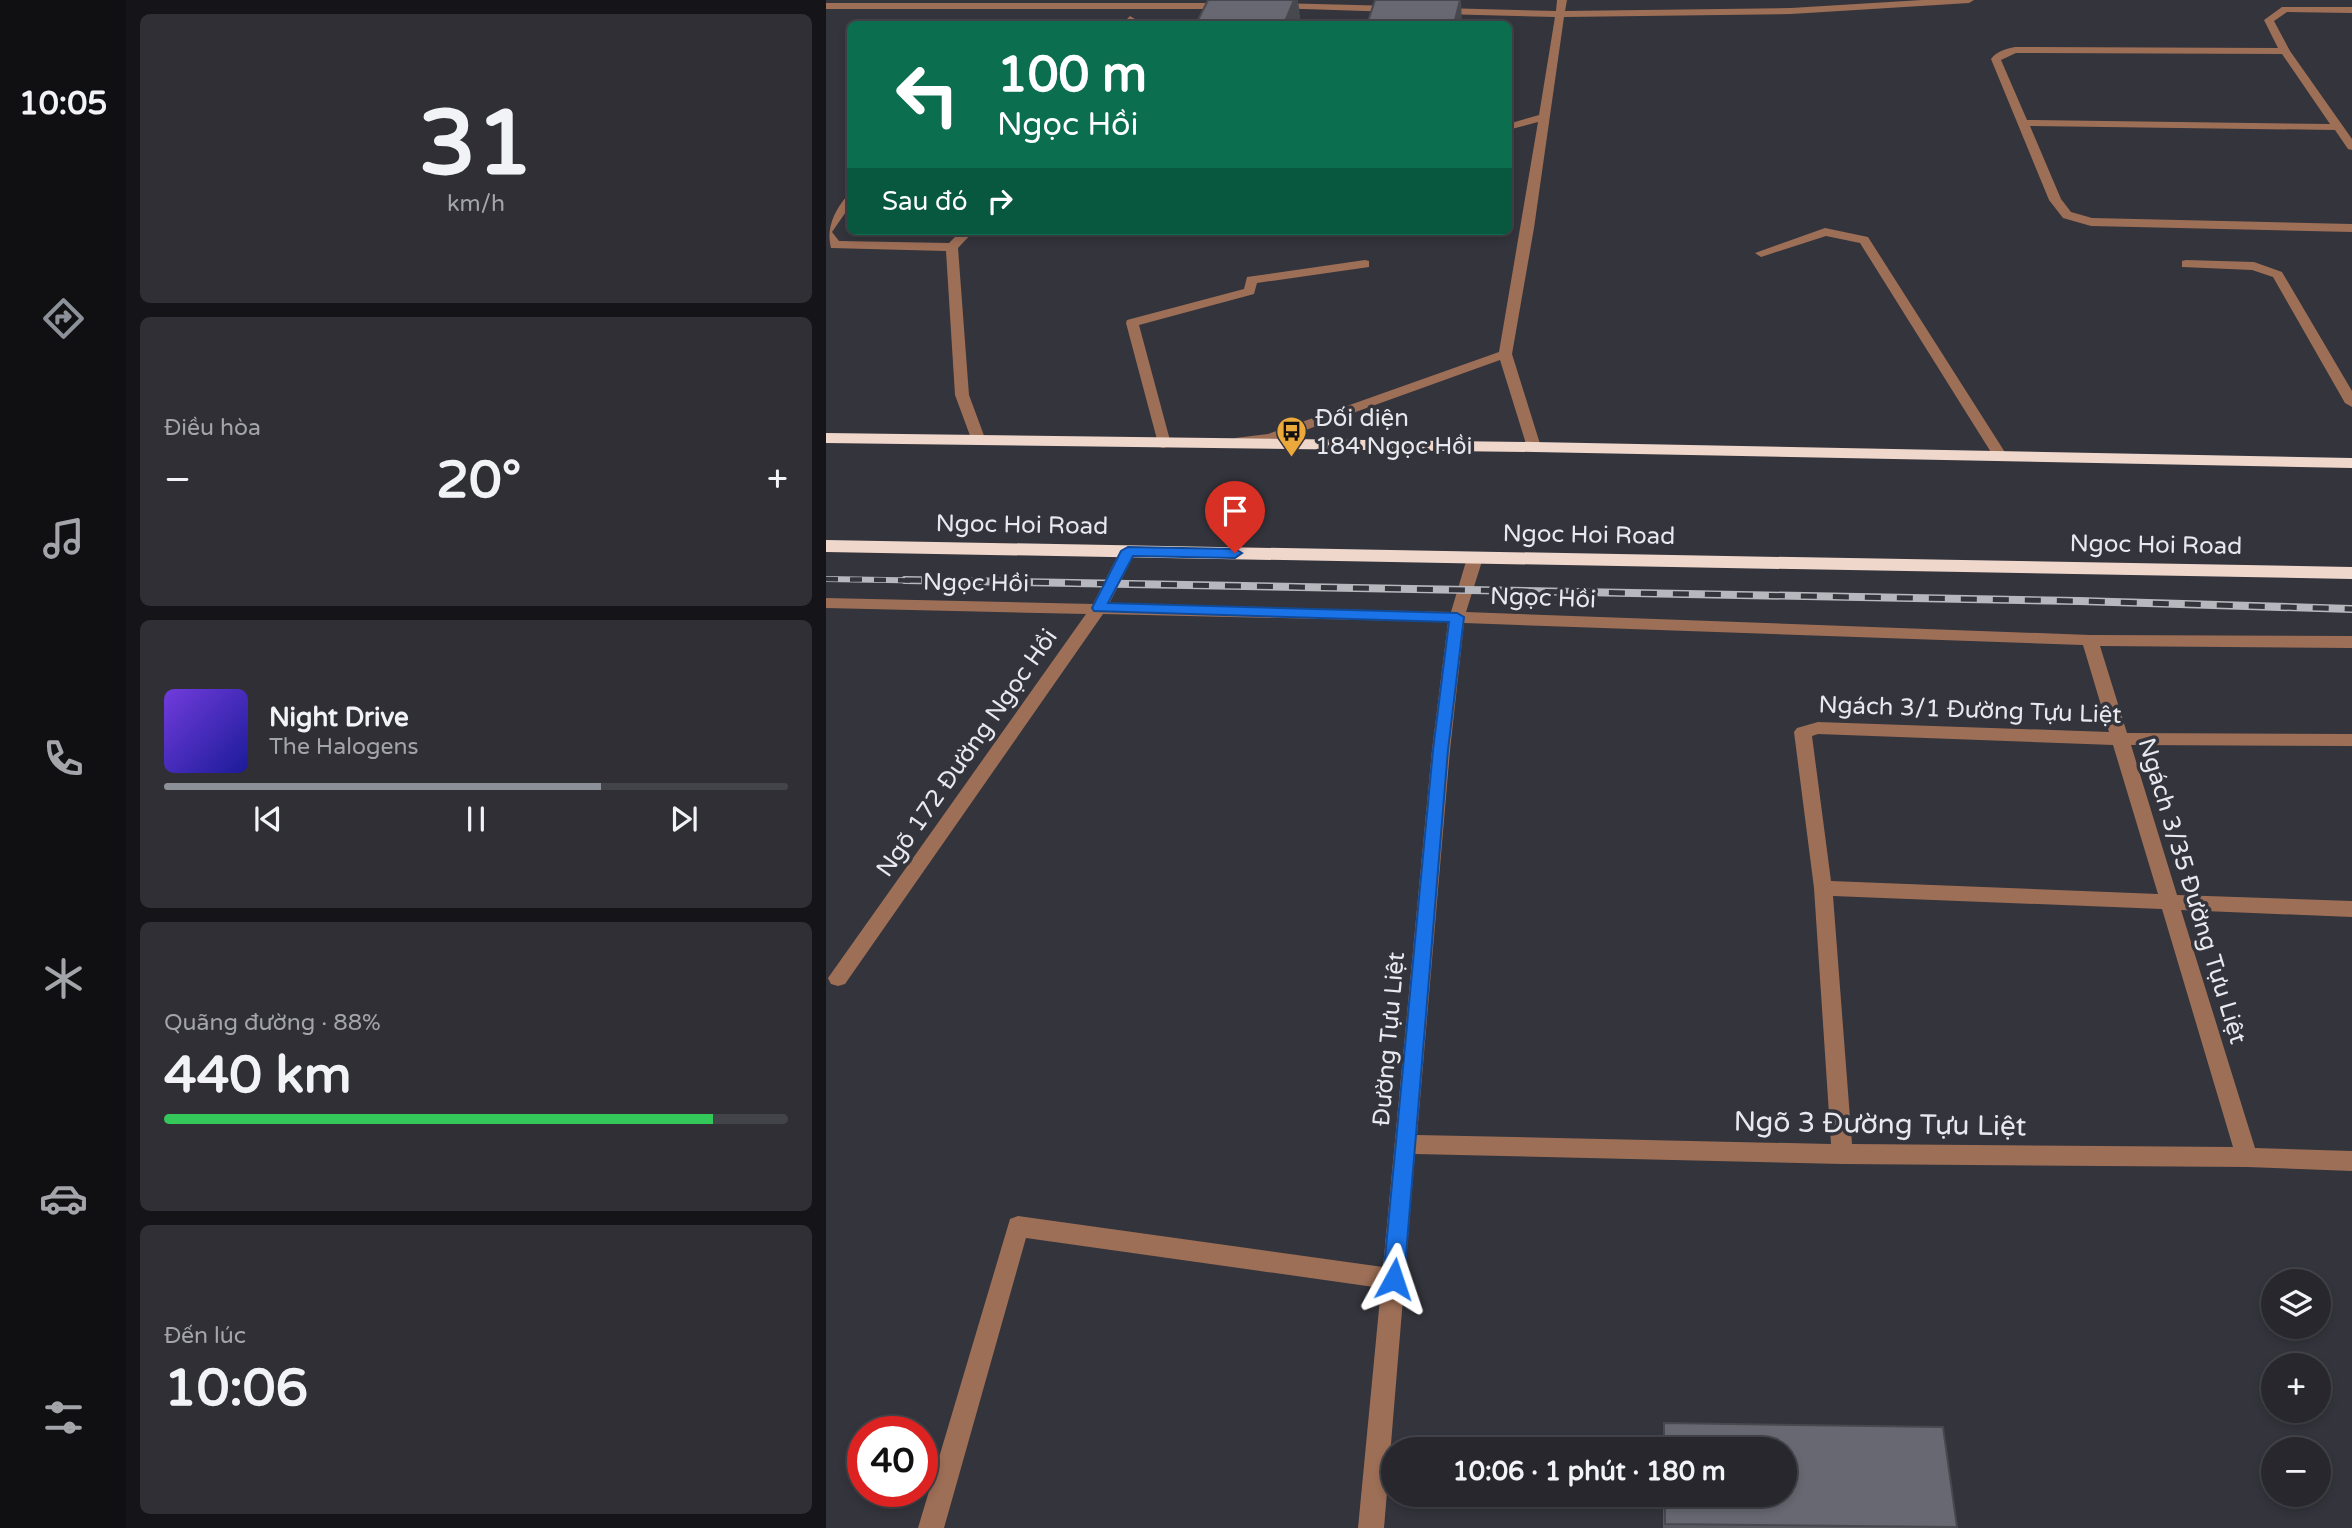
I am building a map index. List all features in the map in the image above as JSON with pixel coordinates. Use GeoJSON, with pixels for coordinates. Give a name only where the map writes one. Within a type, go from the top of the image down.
{"type":"FeatureCollection","features":[{"type":"Feature","properties":{"kind":"highway"},"geometry":{"type":"LineString","coordinates":[[826,438],[1534,447],[2352,463]]}},
{"type":"Feature","properties":{"kind":"highway","name":"Ngoc Hoi Road"},"geometry":{"type":"LineString","coordinates":[[826,546],[2352,573]]}},
{"type":"Feature","properties":{"kind":"street"},"geometry":{"type":"LineString","coordinates":[[1534,447],[1505,354],[1562,0]]}},
{"type":"Feature","properties":{"kind":"street"},"geometry":{"type":"LineString","coordinates":[[1425,10],[1561,14],[1791,11],[1969,0]]}},
{"type":"Feature","properties":{"kind":"street"},"geometry":{"type":"LineString","coordinates":[[826,6],[1234,6]]}},
{"type":"Feature","properties":{"kind":"street"},"geometry":{"type":"LineString","coordinates":[[1261,6],[1411,10]]}},
{"type":"Feature","properties":{"kind":"street"},"geometry":{"type":"LineString","coordinates":[[2352,10],[2285,9],[2269,20],[2284,51],[2352,148]]}},
{"type":"Feature","properties":{"kind":"street"},"geometry":{"type":"LineString","coordinates":[[2284,51],[2015,50],[2001,54],[1996,59],[2055,200],[2067,215],[2091,222],[2352,229]]}},
{"type":"Feature","properties":{"kind":"street"},"geometry":{"type":"LineString","coordinates":[[1512,126],[1545,117]]}},
{"type":"Feature","properties":{"kind":"street"},"geometry":{"type":"LineString","coordinates":[[2023,123],[2338,127]]}},
{"type":"Feature","properties":{"kind":"street"},"geometry":{"type":"LineString","coordinates":[[847,203],[826,232],[835,245],[951,247],[964,235]]}},
{"type":"Feature","properties":{"kind":"street"},"geometry":{"type":"LineString","coordinates":[[1761,253],[1825,232],[1864,240],[2001,457]]}},
{"type":"Feature","properties":{"kind":"street"},"geometry":{"type":"LineString","coordinates":[[951,247],[962,395],[979,441]]}},
{"type":"Feature","properties":{"kind":"street"},"geometry":{"type":"LineString","coordinates":[[1164,444],[1132,323],[1250,291],[1251,280],[1266,276],[1291,276],[1365,264]]}},
{"type":"Feature","properties":{"kind":"street"},"geometry":{"type":"LineString","coordinates":[[2186,264],[2254,266],[2278,275],[2352,403]]}},
{"type":"Feature","properties":{"kind":"street"},"geometry":{"type":"LineString","coordinates":[[1198,444],[1270,438],[1505,354]]}},
{"type":"Feature","properties":{"kind":"street","name":"Ngõ 172 Đường Ngọc Hồi"},"geometry":{"type":"LineString","coordinates":[[838,978],[1099,608],[1128,551]]}},
{"type":"Feature","properties":{"kind":"street","name":"Đường Tựu Liệt"},"geometry":{"type":"LineString","coordinates":[[1371,1528],[1441,750],[1457,617],[1475,558]]}},
{"type":"Feature","properties":{"kind":"street","name":"Ngọc Hồi"},"geometry":{"type":"LineString","coordinates":[[826,603],[1457,617],[2090,640],[2352,642]]}},
{"type":"Feature","properties":{"kind":"street","name":"Ngách 3/35 Đường Tựu Liệt"},"geometry":{"type":"LineString","coordinates":[[2090,640],[2247,1157]]}},
{"type":"Feature","properties":{"kind":"street","name":"Ngách 3/1 Đường Tựu Liệt"},"geometry":{"type":"LineString","coordinates":[[1842,1154],[1823,888],[1802,737],[1807,729],[2120,739],[2352,740]]}},
{"type":"Feature","properties":{"kind":"street"},"geometry":{"type":"LineString","coordinates":[[1823,888],[2352,909]]}},
{"type":"Feature","properties":{"kind":"street","name":"Ngõ 3 Đường Tựu Liệt"},"geometry":{"type":"LineString","coordinates":[[1406,1144],[1842,1154],[2247,1157],[2352,1161]]}},
{"type":"Feature","properties":{"kind":"street"},"geometry":{"type":"LineString","coordinates":[[932,1528],[1018,1226],[1394,1279]]}},
{"type":"Feature","properties":{"kind":"building"},"geometry":{"type":"Polygon","coordinates":[[[1208,0],[1294,0],[1285,21],[1198,21],[1208,0]]]}},
{"type":"Feature","properties":{"kind":"building"},"geometry":{"type":"Polygon","coordinates":[[[1375,0],[1460,0],[1455,21],[1368,21],[1375,0]]]}},
{"type":"Feature","properties":{"kind":"building"},"geometry":{"type":"Polygon","coordinates":[[[1664,1423],[1943,1427],[1957,1527],[1665,1524],[1665,1507],[1797,1507],[1797,1437],[1664,1437],[1664,1423]]]}},
{"type":"Feature","properties":{"kind":"railway"},"geometry":{"type":"LineString","coordinates":[[826,579],[1005,582]]}},
{"type":"Feature","properties":{"kind":"railway"},"geometry":{"type":"LineString","coordinates":[[905,580],[2079,601],[2352,609]]}},
{"type":"Feature","properties":{"kind":"place","name":"Đối diện 184 Ngọc Hồi"},"geometry":{"type":"Point","coordinates":[1292,459]}},
{"type":"Feature","properties":{"kind":"route"},"geometry":{"type":"LineString","coordinates":[[1235,553],[1128,551],[1099,608],[1457,617],[1441,750],[1394,1279]]}}]}
